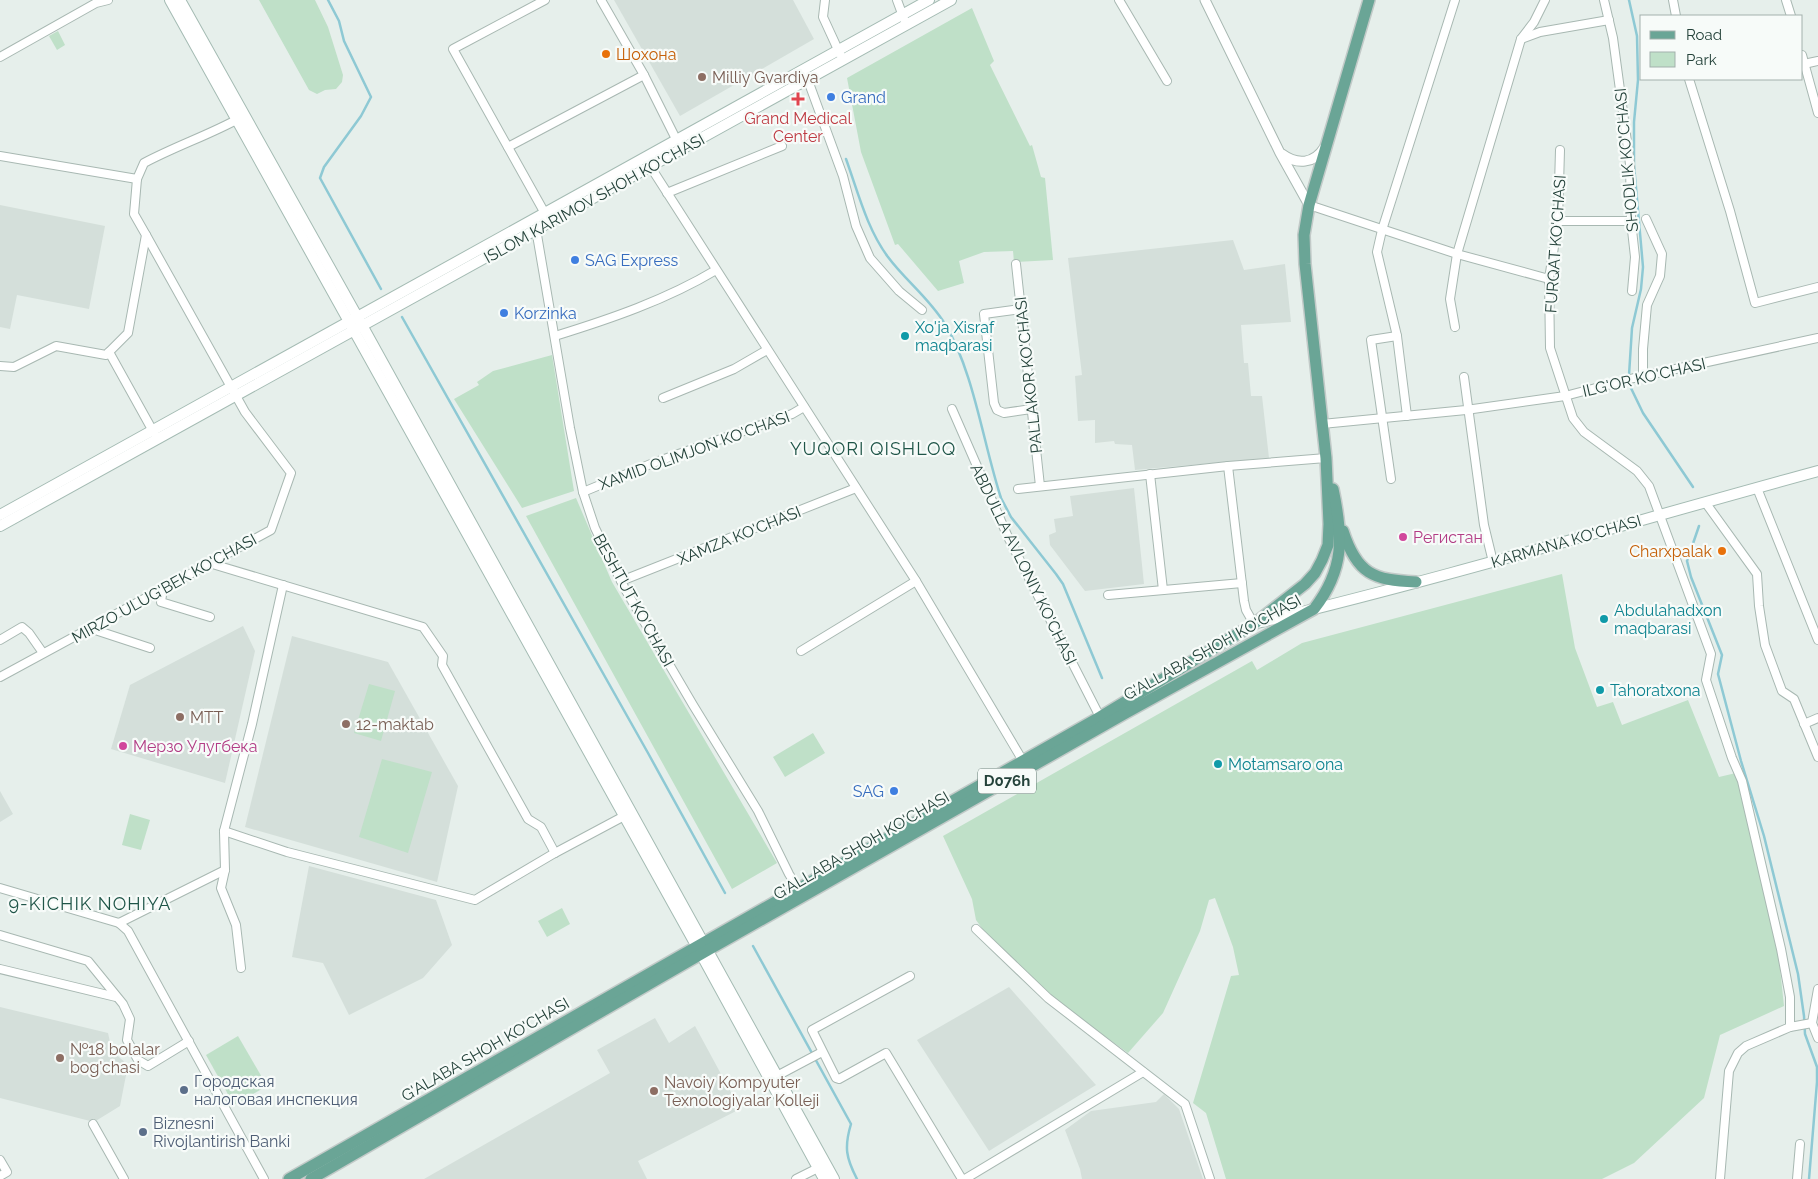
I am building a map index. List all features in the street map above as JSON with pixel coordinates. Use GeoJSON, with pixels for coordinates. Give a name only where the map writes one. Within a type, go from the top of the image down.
{"type":"FeatureCollection","features":[{"type":"Feature","properties":{"kind":"main road"},"geometry":{"type":"LineString","coordinates":[[170,0],[241,118]]}},
{"type":"Feature","properties":{"kind":"main road"},"geometry":{"type":"LineString","coordinates":[[180,0],[241,118],[702,948],[773,1078],[824,1179]]}},
{"type":"Feature","properties":{"kind":"main road","name":"ISLOM KARIMOV SHOH KO'CHASI"},"geometry":{"type":"LineString","coordinates":[[0,515],[353,319],[681,149],[841,56],[902,14],[929,0]]}},
{"type":"Feature","properties":{"kind":"main road","name":"ISLOM KARIMOV SHOH KO'CHASI"},"geometry":{"type":"LineString","coordinates":[[841,56],[907,25],[951,0]]}},
{"type":"Feature","properties":{"kind":"main road"},"geometry":{"type":"LineString","coordinates":[[1254,624],[1305,584],[1315,573],[1322,560],[1329,534],[1326,458],[1305,264],[1304,235],[1309,205],[1369,0]]}},
{"type":"Feature","properties":{"kind":"main road","name":"ISLOM KARIMOV SHOH KO'CHASI"},"geometry":{"type":"LineString","coordinates":[[0,526],[536,229],[547,217],[676,139],[807,76]]}},
{"type":"Feature","properties":{"kind":"main road"},"geometry":{"type":"LineString","coordinates":[[1326,458],[1340,519],[1350,550],[1361,567],[1385,579],[1416,582]]}},
{"type":"Feature","properties":{"kind":"main road","name":"KARMANA KO'CHASI"},"geometry":{"type":"LineString","coordinates":[[1314,609],[1494,562],[1818,471]]}},
{"type":"Feature","properties":{"kind":"main road"},"geometry":{"type":"LineString","coordinates":[[1314,609],[1330,585],[1334,574],[1340,543],[1340,519]]}},
{"type":"Feature","properties":{"kind":"main road","name":"G'ALLABA SHOH KO'CHASI"},"geometry":{"type":"LineString","coordinates":[[672,972],[702,948],[798,889],[1100,717],[1254,624],[1314,609]]}},
{"type":"Feature","properties":{"kind":"main road","name":"G'ALLABA SHOH KO'CHASI"},"geometry":{"type":"LineString","coordinates":[[702,948],[1314,609]]}},
{"type":"Feature","properties":{"kind":"main road","name":"G'ALABA SHOH KO'CHASI"},"geometry":{"type":"LineString","coordinates":[[290,1179],[702,948]]}},
{"type":"Feature","properties":{"kind":"main road","name":"G'ALABA SHOH KO'CHASI"},"geometry":{"type":"LineString","coordinates":[[312,1179],[672,972]]}},
{"type":"Feature","properties":{"kind":"main road"},"geometry":{"type":"LineString","coordinates":[[773,1078],[834,1179]]}},
{"type":"Feature","properties":{"kind":"street"},"geometry":{"type":"LineString","coordinates":[[0,57],[96,3],[108,0]]}},
{"type":"Feature","properties":{"kind":"street"},"geometry":{"type":"LineString","coordinates":[[545,0],[453,49],[547,217]]}},
{"type":"Feature","properties":{"kind":"street"},"geometry":{"type":"LineString","coordinates":[[601,0],[644,75],[681,149]]}},
{"type":"Feature","properties":{"kind":"street"},"geometry":{"type":"LineString","coordinates":[[825,0],[823,18],[841,56]]}},
{"type":"Feature","properties":{"kind":"street"},"geometry":{"type":"LineString","coordinates":[[897,0],[907,25]]}},
{"type":"Feature","properties":{"kind":"street"},"geometry":{"type":"LineString","coordinates":[[1119,0],[1167,81]]}},
{"type":"Feature","properties":{"kind":"street"},"geometry":{"type":"LineString","coordinates":[[1205,0],[1280,153],[1309,205],[1457,254],[1549,279]]}},
{"type":"Feature","properties":{"kind":"street"},"geometry":{"type":"LineString","coordinates":[[1407,416],[1398,336],[1377,252],[1382,230],[1455,0]]}},
{"type":"Feature","properties":{"kind":"street"},"geometry":{"type":"LineString","coordinates":[[1455,327],[1450,298],[1457,254],[1522,39],[1534,22],[1545,0]]}},
{"type":"Feature","properties":{"kind":"street","name":"SHODLIK KO'CHASI"},"geometry":{"type":"LineString","coordinates":[[1604,0],[1609,20],[1630,164],[1631,221],[1635,257],[1632,291]]}},
{"type":"Feature","properties":{"kind":"street"},"geometry":{"type":"LineString","coordinates":[[1673,0],[1676,15]]}},
{"type":"Feature","properties":{"kind":"street"},"geometry":{"type":"LineString","coordinates":[[1786,0],[1791,15]]}},
{"type":"Feature","properties":{"kind":"street"},"geometry":{"type":"LineString","coordinates":[[1522,39],[1540,32],[1609,20]]}},
{"type":"Feature","properties":{"kind":"street"},"geometry":{"type":"LineString","coordinates":[[1803,60],[1818,113]]}},
{"type":"Feature","properties":{"kind":"street"},"geometry":{"type":"LineString","coordinates":[[1804,64],[1818,60]]}},
{"type":"Feature","properties":{"kind":"street"},"geometry":{"type":"LineString","coordinates":[[508,147],[644,75]]}},
{"type":"Feature","properties":{"kind":"street"},"geometry":{"type":"LineString","coordinates":[[807,76],[843,176],[856,226],[870,258],[899,291],[922,310]]}},
{"type":"Feature","properties":{"kind":"street"},"geometry":{"type":"LineString","coordinates":[[1689,80],[1730,211],[1755,303],[1818,287]]}},
{"type":"Feature","properties":{"kind":"street"},"geometry":{"type":"LineString","coordinates":[[236,396],[134,214],[137,179],[144,162],[211,134],[241,118]]}},
{"type":"Feature","properties":{"kind":"street"},"geometry":{"type":"LineString","coordinates":[[667,193],[782,146]]}},
{"type":"Feature","properties":{"kind":"street"},"geometry":{"type":"LineString","coordinates":[[1280,153],[1297,161],[1308,161],[1321,154],[1326,146]]}},
{"type":"Feature","properties":{"kind":"street","name":"FURQAT KO'CHASI"},"geometry":{"type":"LineString","coordinates":[[1560,150],[1558,221],[1549,279],[1550,348],[1573,418],[1584,432],[1636,471],[1649,486],[1711,654],[1706,680],[1728,749],[1742,781],[1781,949],[1790,997],[1790,1027]]}},
{"type":"Feature","properties":{"kind":"street"},"geometry":{"type":"LineString","coordinates":[[0,156],[137,179]]}},
{"type":"Feature","properties":{"kind":"street"},"geometry":{"type":"LineString","coordinates":[[650,166],[916,580],[1023,761]]}},
{"type":"Feature","properties":{"kind":"street"},"geometry":{"type":"LineString","coordinates":[[1644,376],[1643,348],[1647,305],[1660,276],[1662,254],[1646,219]]}},
{"type":"Feature","properties":{"kind":"street"},"geometry":{"type":"LineString","coordinates":[[1558,221],[1631,221]]}},
{"type":"Feature","properties":{"kind":"street","name":"BESHTUT KO'CHASI"},"geometry":{"type":"LineString","coordinates":[[536,229],[570,428],[584,492],[595,528],[621,581],[693,705],[758,811],[788,874],[798,889]]}},
{"type":"Feature","properties":{"kind":"street"},"geometry":{"type":"LineString","coordinates":[[0,366],[14,368],[56,346],[106,354],[109,352],[128,333],[146,235]]}},
{"type":"Feature","properties":{"kind":"street","name":"PALLAKOR KO'CHASI"},"geometry":{"type":"LineString","coordinates":[[1016,264],[1040,486]]}},
{"type":"Feature","properties":{"kind":"street"},"geometry":{"type":"LineString","coordinates":[[555,336],[600,322],[640,306],[693,284],[716,270]]}},
{"type":"Feature","properties":{"kind":"street"},"geometry":{"type":"LineString","coordinates":[[1021,309],[984,314],[994,403],[997,410],[1004,413],[1031,409]]}},
{"type":"Feature","properties":{"kind":"street"},"geometry":{"type":"LineString","coordinates":[[1391,479],[1371,340],[1398,336]]}},
{"type":"Feature","properties":{"kind":"street","name":"ILG'OR KO'CHASI"},"geometry":{"type":"LineString","coordinates":[[1322,424],[1468,410],[1565,396],[1644,376],[1818,338]]}},
{"type":"Feature","properties":{"kind":"street"},"geometry":{"type":"LineString","coordinates":[[662,398],[734,369],[768,350]]}},
{"type":"Feature","properties":{"kind":"street"},"geometry":{"type":"LineString","coordinates":[[109,352],[158,439]]}},
{"type":"Feature","properties":{"kind":"street"},"geometry":{"type":"LineString","coordinates":[[1464,377],[1484,525],[1494,562]]}},
{"type":"Feature","properties":{"kind":"street","name":"MIRZO ULUG'BEK KO'CHASI"},"geometry":{"type":"LineString","coordinates":[[0,677],[271,530],[291,472],[245,412],[236,396]]}},
{"type":"Feature","properties":{"kind":"street","name":"XAMID OLIMJON KO'CHASI"},"geometry":{"type":"LineString","coordinates":[[584,492],[653,463],[792,414],[804,407]]}},
{"type":"Feature","properties":{"kind":"street","name":"ABDULLA AVLONIY KO'CHASI"},"geometry":{"type":"LineString","coordinates":[[952,409],[1008,537],[1100,717]]}},
{"type":"Feature","properties":{"kind":"street"},"geometry":{"type":"LineString","coordinates":[[1018,489],[1228,466],[1326,458]]}},
{"type":"Feature","properties":{"kind":"street"},"geometry":{"type":"LineString","coordinates":[[1228,466],[1246,610],[1254,624]]}},
{"type":"Feature","properties":{"kind":"street"},"geometry":{"type":"LineString","coordinates":[[1150,474],[1163,590]]}},
{"type":"Feature","properties":{"kind":"street","name":"XAMZA KO'CHASI"},"geometry":{"type":"LineString","coordinates":[[621,581],[856,488]]}},
{"type":"Feature","properties":{"kind":"street"},"geometry":{"type":"LineString","coordinates":[[1757,488],[1818,640]]}},
{"type":"Feature","properties":{"kind":"street"},"geometry":{"type":"LineString","coordinates":[[1705,502],[1757,574],[1764,645],[1782,690],[1794,699],[1818,757]]}},
{"type":"Feature","properties":{"kind":"street"},"geometry":{"type":"LineString","coordinates":[[209,563],[423,627],[443,656],[442,665],[528,819],[541,826],[555,853]]}},
{"type":"Feature","properties":{"kind":"street"},"geometry":{"type":"LineString","coordinates":[[801,651],[916,580]]}},
{"type":"Feature","properties":{"kind":"street"},"geometry":{"type":"LineString","coordinates":[[1108,595],[1242,583]]}},
{"type":"Feature","properties":{"kind":"street"},"geometry":{"type":"LineString","coordinates":[[241,968],[236,925],[221,888],[226,870],[224,831],[252,724],[283,585]]}},
{"type":"Feature","properties":{"kind":"street"},"geometry":{"type":"LineString","coordinates":[[163,588],[161,602],[210,617]]}},
{"type":"Feature","properties":{"kind":"street"},"geometry":{"type":"LineString","coordinates":[[0,640],[22,627],[29,633],[43,653]]}},
{"type":"Feature","properties":{"kind":"street"},"geometry":{"type":"LineString","coordinates":[[89,628],[150,648]]}},
{"type":"Feature","properties":{"kind":"street"},"geometry":{"type":"LineString","coordinates":[[1804,724],[1818,718]]}},
{"type":"Feature","properties":{"kind":"street"},"geometry":{"type":"LineString","coordinates":[[224,831],[287,852],[474,900],[555,853],[628,814]]}},
{"type":"Feature","properties":{"kind":"street"},"geometry":{"type":"LineString","coordinates":[[119,923],[226,870]]}},
{"type":"Feature","properties":{"kind":"street"},"geometry":{"type":"LineString","coordinates":[[0,888],[119,923],[128,931],[264,1179]]}},
{"type":"Feature","properties":{"kind":"street"},"geometry":{"type":"LineString","coordinates":[[976,929],[1048,998],[1185,1104],[1210,1179]]}},
{"type":"Feature","properties":{"kind":"street"},"geometry":{"type":"LineString","coordinates":[[0,935],[88,961],[123,1004],[130,1019],[127,1040],[138,1060],[148,1066],[189,1041]]}},
{"type":"Feature","properties":{"kind":"street"},"geometry":{"type":"LineString","coordinates":[[0,969],[116,997]]}},
{"type":"Feature","properties":{"kind":"street"},"geometry":{"type":"LineString","coordinates":[[910,976],[812,1030],[836,1078],[839,1079],[886,1053],[964,1179],[1143,1072]]}},
{"type":"Feature","properties":{"kind":"street"},"geometry":{"type":"LineString","coordinates":[[1818,989],[1812,1023],[1818,1038]]}},
{"type":"Feature","properties":{"kind":"street"},"geometry":{"type":"LineString","coordinates":[[1720,1179],[1729,1071],[1738,1053],[1746,1046],[1790,1027],[1812,1023]]}},
{"type":"Feature","properties":{"kind":"street"},"geometry":{"type":"LineString","coordinates":[[773,1078],[822,1052]]}},
{"type":"Feature","properties":{"kind":"street"},"geometry":{"type":"LineString","coordinates":[[93,1124],[124,1179]]}},
{"type":"Feature","properties":{"kind":"street"},"geometry":{"type":"LineString","coordinates":[[1797,1179],[1800,1144]]}},
{"type":"Feature","properties":{"kind":"street"},"geometry":{"type":"LineString","coordinates":[[0,1160],[3,1174],[11,1179]]}},
{"type":"Feature","properties":{"kind":"street"},"geometry":{"type":"LineString","coordinates":[[796,1179],[818,1168]]}},
{"type":"Feature","properties":{"kind":"shaded area","name":"Milliy Gvardiya"},"geometry":{"type":"Polygon","coordinates":[[[614,0],[793,0],[814,39],[680,116],[614,0]]]}},
{"type":"Feature","properties":{"kind":"shaded area"},"geometry":{"type":"Polygon","coordinates":[[[0,205],[105,226],[89,309],[17,295],[10,329],[0,327],[0,205]]]}},
{"type":"Feature","properties":{"kind":"shaded area"},"geometry":{"type":"Polygon","coordinates":[[[1233,240],[1244,270],[1285,264],[1291,322],[1241,325],[1244,363],[1248,363],[1251,396],[1262,396],[1269,458],[1135,470],[1132,445],[1115,444],[1114,441],[1095,443],[1095,420],[1078,421],[1075,376],[1082,375],[1068,258],[1233,240]]]}},
{"type":"Feature","properties":{"kind":"shaded area"},"geometry":{"type":"Polygon","coordinates":[[[1134,488],[1144,584],[1085,591],[1050,545],[1049,535],[1056,532],[1054,519],[1073,516],[1070,496],[1134,488]]]}},
{"type":"Feature","properties":{"kind":"shaded area","name":"MTT"},"geometry":{"type":"Polygon","coordinates":[[[243,626],[255,651],[225,783],[111,749],[130,685],[243,626]]]}},
{"type":"Feature","properties":{"kind":"shaded area","name":"12-maktab"},"geometry":{"type":"Polygon","coordinates":[[[292,636],[388,662],[458,786],[437,882],[245,827],[292,636]]]}},
{"type":"Feature","properties":{"kind":"shaded area"},"geometry":{"type":"Polygon","coordinates":[[[0,791],[13,814],[0,822],[0,791]]]}},
{"type":"Feature","properties":{"kind":"shaded area"},"geometry":{"type":"Polygon","coordinates":[[[309,866],[436,900],[452,945],[423,978],[349,1015],[323,963],[292,957],[309,866]]]}},
{"type":"Feature","properties":{"kind":"shaded area"},"geometry":{"type":"Polygon","coordinates":[[[1009,987],[1096,1085],[989,1151],[917,1040],[1009,987]]]}},
{"type":"Feature","properties":{"kind":"shaded area","name":"№18 bolalar bog'chasi"},"geometry":{"type":"Polygon","coordinates":[[[0,1007],[108,1033],[112,1051],[128,1065],[120,1106],[94,1122],[0,1098],[0,1007]]]}},
{"type":"Feature","properties":{"kind":"shaded area","name":"Navoiy Kompyuter Texnologiyalar Kolleji"},"geometry":{"type":"Polygon","coordinates":[[[655,1018],[669,1043],[695,1026],[740,1109],[638,1161],[647,1179],[424,1179],[610,1073],[597,1050],[655,1018]]]}},
{"type":"Feature","properties":{"kind":"shaded area"},"geometry":{"type":"Polygon","coordinates":[[[1164,1094],[1179,1109],[1203,1179],[1082,1179],[1065,1130],[1091,1111],[1156,1102],[1164,1094]]]}},
{"type":"Feature","properties":{"kind":"green space"},"geometry":{"type":"Polygon","coordinates":[[[259,0],[315,0],[328,27],[343,75],[342,82],[336,89],[325,90],[317,94],[309,90],[259,0]]]}},
{"type":"Feature","properties":{"kind":"green space"},"geometry":{"type":"Polygon","coordinates":[[[972,8],[994,61],[990,65],[1030,146],[1032,145],[1041,177],[1045,178],[1053,260],[1014,262],[1013,251],[984,252],[959,261],[964,283],[938,291],[898,244],[895,245],[861,152],[847,78],[972,8]]]}},
{"type":"Feature","properties":{"kind":"green space"},"geometry":{"type":"Polygon","coordinates":[[[58,31],[65,45],[57,50],[49,36],[58,31]]]}},
{"type":"Feature","properties":{"kind":"green space"},"geometry":{"type":"Polygon","coordinates":[[[552,355],[574,491],[522,508],[454,399],[479,385],[477,382],[493,371],[552,355]]]}},
{"type":"Feature","properties":{"kind":"green space"},"geometry":{"type":"Polygon","coordinates":[[[576,498],[612,582],[777,863],[732,889],[526,516],[576,498]]]}},
{"type":"Feature","properties":{"kind":"green space"},"geometry":{"type":"Polygon","coordinates":[[[1562,574],[1575,648],[1597,707],[1613,702],[1622,725],[1688,700],[1719,777],[1736,773],[1778,950],[1784,1006],[1720,1035],[1704,1098],[1634,1163],[1602,1179],[1226,1179],[1206,1113],[1193,1103],[1231,976],[1239,975],[1233,947],[1215,898],[1209,900],[1200,931],[1163,1013],[1128,1053],[1044,992],[984,931],[976,920],[972,899],[943,836],[1252,661],[1257,670],[1302,643],[1562,574]]]}},
{"type":"Feature","properties":{"kind":"green space"},"geometry":{"type":"Polygon","coordinates":[[[369,684],[395,691],[381,741],[354,733],[369,684]]]}},
{"type":"Feature","properties":{"kind":"green space"},"geometry":{"type":"Polygon","coordinates":[[[813,733],[825,753],[785,777],[773,757],[813,733]]]}},
{"type":"Feature","properties":{"kind":"green space"},"geometry":{"type":"Polygon","coordinates":[[[382,759],[432,772],[408,853],[359,837],[382,759]]]}},
{"type":"Feature","properties":{"kind":"green space"},"geometry":{"type":"Polygon","coordinates":[[[130,814],[150,820],[141,850],[122,845],[130,814]]]}},
{"type":"Feature","properties":{"kind":"green space"},"geometry":{"type":"Polygon","coordinates":[[[562,908],[570,924],[547,937],[538,921],[562,908]]]}},
{"type":"Feature","properties":{"kind":"green space"},"geometry":{"type":"Polygon","coordinates":[[[238,1036],[267,1086],[234,1105],[206,1055],[238,1036]]]}},
{"type":"Feature","properties":{"kind":"waterway"},"geometry":{"type":"LineString","coordinates":[[328,0],[339,21],[344,41],[371,97],[361,116],[324,167],[320,178],[381,289]]}},
{"type":"Feature","properties":{"kind":"waterway"},"geometry":{"type":"LineString","coordinates":[[1629,0],[1637,36],[1638,80],[1634,122],[1634,165],[1643,267],[1641,289],[1632,328],[1629,375]]}},
{"type":"Feature","properties":{"kind":"waterway"},"geometry":{"type":"LineString","coordinates":[[846,159],[874,235],[888,257],[939,315],[955,343],[971,386],[1001,498],[1011,517],[1063,584],[1102,678]]}},
{"type":"Feature","properties":{"kind":"waterway"},"geometry":{"type":"LineString","coordinates":[[402,317],[725,893]]}},
{"type":"Feature","properties":{"kind":"waterway"},"geometry":{"type":"LineString","coordinates":[[1629,384],[1643,413],[1693,487]]}},
{"type":"Feature","properties":{"kind":"waterway"},"geometry":{"type":"LineString","coordinates":[[1699,526],[1687,561],[1691,577],[1722,655],[1718,674],[1741,761],[1764,836],[1798,974],[1805,1034],[1817,1067],[1809,1179]]}},
{"type":"Feature","properties":{"kind":"waterway"},"geometry":{"type":"LineString","coordinates":[[753,946],[851,1124],[847,1139],[847,1152],[850,1165],[857,1179]]}},
{"type":"Feature","properties":{"kind":"place","name":"Шохона"},"geometry":{"type":"Point","coordinates":[606,54]}},
{"type":"Feature","properties":{"kind":"place","name":"Milliy Gvardiya"},"geometry":{"type":"Point","coordinates":[702,77]}},
{"type":"Feature","properties":{"kind":"place","name":"Grand"},"geometry":{"type":"Point","coordinates":[831,97]}},
{"type":"Feature","properties":{"kind":"place","name":"Grand Medical Center"},"geometry":{"type":"Point","coordinates":[798,99]}},
{"type":"Feature","properties":{"kind":"place","name":"SAG Express"},"geometry":{"type":"Point","coordinates":[575,260]}},
{"type":"Feature","properties":{"kind":"place","name":"Korzinka"},"geometry":{"type":"Point","coordinates":[504,313]}},
{"type":"Feature","properties":{"kind":"place","name":"Xo'ja Xisraf maqbarasi"},"geometry":{"type":"Point","coordinates":[905,336]}},
{"type":"Feature","properties":{"kind":"place","name":"Регистан"},"geometry":{"type":"Point","coordinates":[1403,537]}},
{"type":"Feature","properties":{"kind":"place","name":"Charxpalak"},"geometry":{"type":"Point","coordinates":[1722,551]}},
{"type":"Feature","properties":{"kind":"place","name":"Abdulahadxon maqbarasi"},"geometry":{"type":"Point","coordinates":[1604,619]}},
{"type":"Feature","properties":{"kind":"place","name":"Tahoratxona"},"geometry":{"type":"Point","coordinates":[1600,690]}},
{"type":"Feature","properties":{"kind":"place","name":"MTT"},"geometry":{"type":"Point","coordinates":[180,717]}},
{"type":"Feature","properties":{"kind":"place","name":"12-maktab"},"geometry":{"type":"Point","coordinates":[346,724]}},
{"type":"Feature","properties":{"kind":"place","name":"Мерзо Улугбека"},"geometry":{"type":"Point","coordinates":[123,746]}},
{"type":"Feature","properties":{"kind":"place","name":"Motamsaro ona"},"geometry":{"type":"Point","coordinates":[1218,764]}},
{"type":"Feature","properties":{"kind":"place","name":"SAG"},"geometry":{"type":"Point","coordinates":[894,791]}},
{"type":"Feature","properties":{"kind":"place","name":"№18 bolalar bog'chasi"},"geometry":{"type":"Point","coordinates":[60,1058]}},
{"type":"Feature","properties":{"kind":"place","name":"Городская налоговая инспекция"},"geometry":{"type":"Point","coordinates":[184,1090]}},
{"type":"Feature","properties":{"kind":"place","name":"Navoiy Kompyuter Texnologiyalar Kolleji"},"geometry":{"type":"Point","coordinates":[654,1091]}},
{"type":"Feature","properties":{"kind":"place","name":"Biznesni Rivojlantirish Banki"},"geometry":{"type":"Point","coordinates":[143,1132]}},
{"type":"Feature","properties":{"kind":"district","name":"YUQORI QISHLOQ"},"geometry":{"type":"Point","coordinates":[873,449]}},
{"type":"Feature","properties":{"kind":"district","name":"9-KICHIK NOHIYA"},"geometry":{"type":"Point","coordinates":[90,904]}}]}
